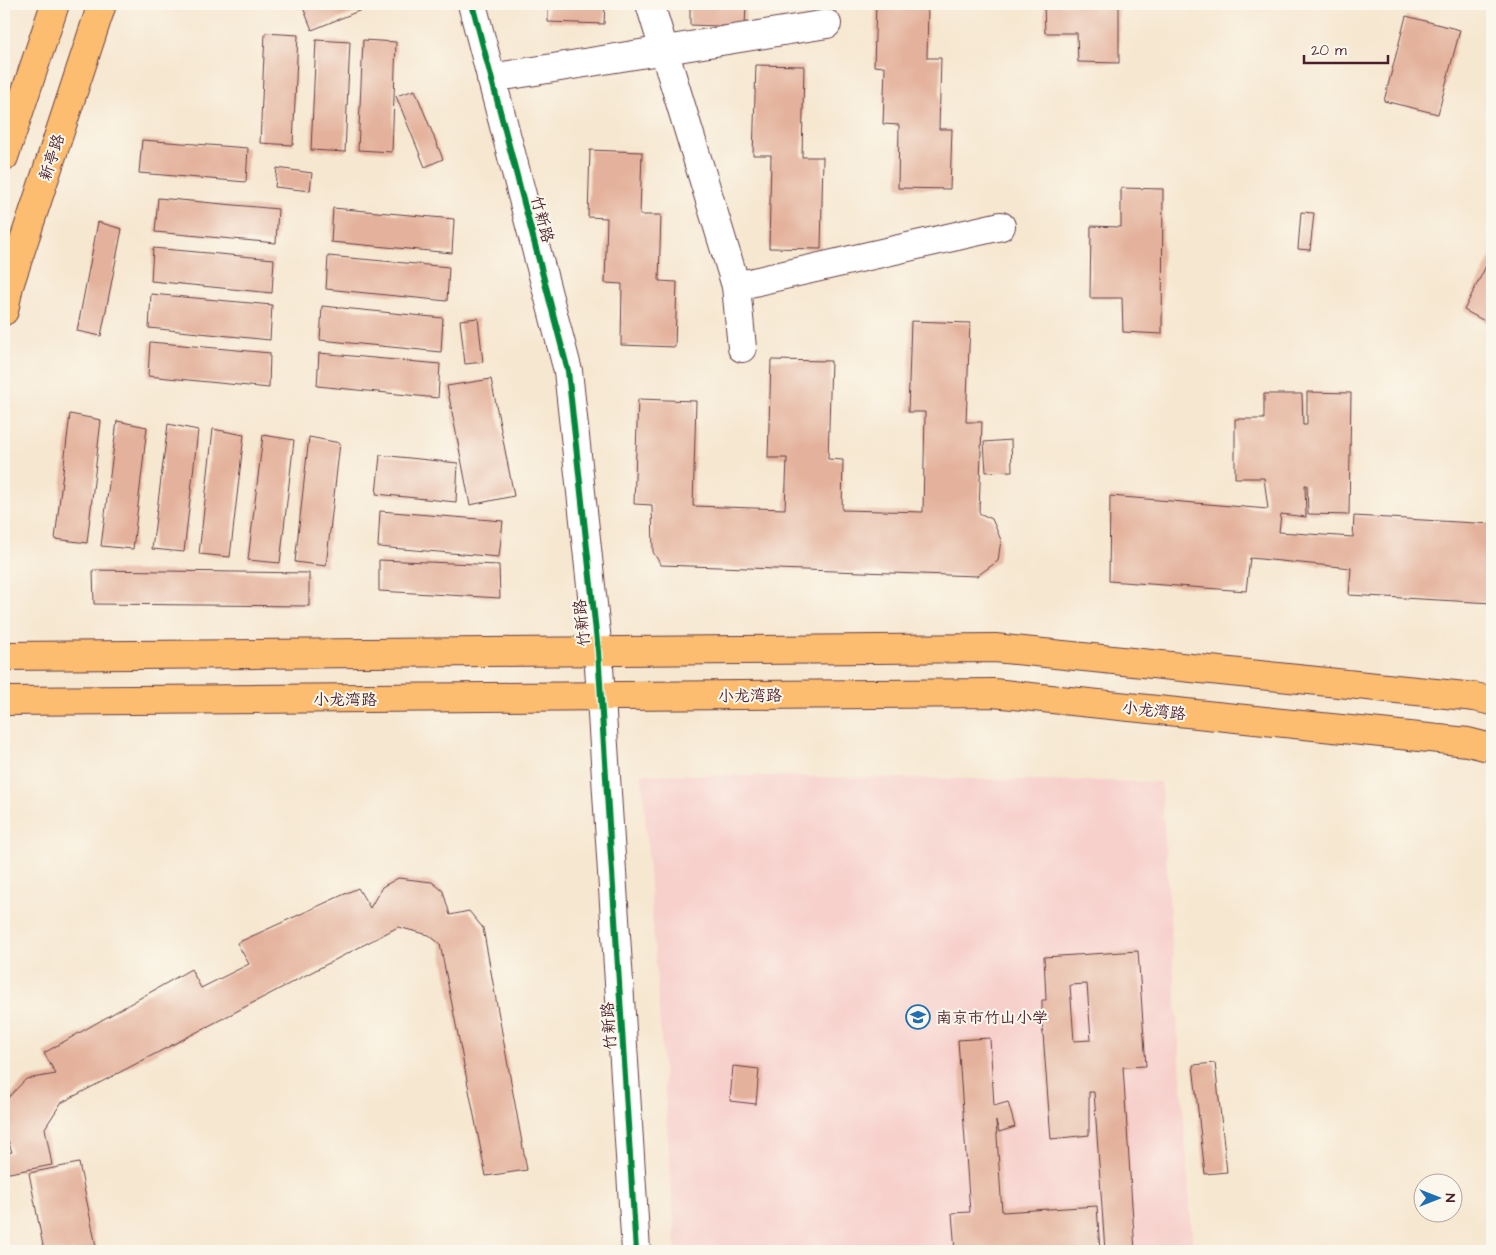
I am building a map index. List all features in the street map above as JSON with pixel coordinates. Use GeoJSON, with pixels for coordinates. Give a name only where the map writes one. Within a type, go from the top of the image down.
{"type":"FeatureCollection","features":[{"type":"Feature","properties":{"kind":"main road"},"geometry":{"type":"LineString","coordinates":[[4,157],[55,4]]}},
{"type":"Feature","properties":{"kind":"main road","name":"新亭路"},"geometry":{"type":"LineString","coordinates":[[4,311],[8,286],[102,4]]}},
{"type":"Feature","properties":{"kind":"main road"},"geometry":{"type":"LineString","coordinates":[[4,656],[995,648],[1492,701]]}},
{"type":"Feature","properties":{"kind":"main road","name":"小龙湾路"},"geometry":{"type":"LineString","coordinates":[[4,701],[993,693],[1468,742],[1492,748]]}},
{"type":"Feature","properties":{"kind":"street","name":"竹新路"},"geometry":{"type":"LineString","coordinates":[[472,4],[568,372],[598,651],[636,1251]]}},
{"type":"Feature","properties":{"kind":"street"},"geometry":{"type":"LineString","coordinates":[[650,4],[736,286],[742,348]]}},
{"type":"Feature","properties":{"kind":"street"},"geometry":{"type":"LineString","coordinates":[[491,78],[827,24]]}},
{"type":"Feature","properties":{"kind":"street"},"geometry":{"type":"LineString","coordinates":[[736,286],[1001,226]]}},
{"type":"Feature","properties":{"kind":"shaded area","name":"南京市竹山小学"},"geometry":{"type":"Polygon","coordinates":[[[642,774],[1161,782],[1193,1251],[676,1251],[642,774]]]}},
{"type":"Feature","properties":{"kind":"building"},"geometry":{"type":"Polygon","coordinates":[[[371,4],[371,6],[312,30],[302,5],[371,4]]]}},
{"type":"Feature","properties":{"kind":"building"},"geometry":{"type":"Polygon","coordinates":[[[548,4],[605,4],[604,24],[548,22],[548,4]]]}},
{"type":"Feature","properties":{"kind":"building"},"geometry":{"type":"Polygon","coordinates":[[[690,4],[746,4],[745,27],[690,25],[690,4]]]}},
{"type":"Feature","properties":{"kind":"building"},"geometry":{"type":"Polygon","coordinates":[[[876,4],[928,4],[927,58],[941,58],[939,129],[952,129],[950,189],[898,188],[899,125],[883,124],[885,67],[874,66],[876,4]]]}},
{"type":"Feature","properties":{"kind":"building"},"geometry":{"type":"Polygon","coordinates":[[[1044,4],[1119,4],[1119,63],[1078,62],[1077,33],[1045,33],[1044,4]]]}},
{"type":"Feature","properties":{"kind":"building"},"geometry":{"type":"Polygon","coordinates":[[[1406,16],[1460,30],[1438,114],[1384,101],[1406,16]]]}},
{"type":"Feature","properties":{"kind":"building"},"geometry":{"type":"Polygon","coordinates":[[[265,33],[298,35],[293,145],[260,143],[265,33]]]}},
{"type":"Feature","properties":{"kind":"building"},"geometry":{"type":"Polygon","coordinates":[[[316,40],[350,42],[345,152],[311,150],[316,40]]]}},
{"type":"Feature","properties":{"kind":"building"},"geometry":{"type":"Polygon","coordinates":[[[363,40],[396,42],[392,152],[358,150],[363,40]]]}},
{"type":"Feature","properties":{"kind":"building"},"geometry":{"type":"Polygon","coordinates":[[[756,65],[804,66],[802,157],[823,157],[821,249],[769,248],[771,155],[753,155],[756,65]]]}},
{"type":"Feature","properties":{"kind":"building"},"geometry":{"type":"Polygon","coordinates":[[[415,90],[443,159],[425,167],[396,96],[415,90]]]}},
{"type":"Feature","properties":{"kind":"building"},"geometry":{"type":"Polygon","coordinates":[[[142,140],[248,148],[246,182],[139,173],[142,140]]]}},
{"type":"Feature","properties":{"kind":"building"},"geometry":{"type":"Polygon","coordinates":[[[590,150],[642,152],[640,215],[661,215],[659,281],[677,282],[675,347],[621,345],[622,284],[605,283],[607,218],[588,217],[590,150]]]}},
{"type":"Feature","properties":{"kind":"building"},"geometry":{"type":"Polygon","coordinates":[[[277,168],[312,173],[310,191],[275,187],[277,168]]]}},
{"type":"Feature","properties":{"kind":"building"},"geometry":{"type":"Polygon","coordinates":[[[1121,188],[1163,189],[1162,334],[1123,332],[1122,298],[1090,298],[1091,226],[1121,227],[1121,188]]]}},
{"type":"Feature","properties":{"kind":"building"},"geometry":{"type":"Polygon","coordinates":[[[158,198],[278,209],[276,243],[155,232],[158,198]]]}},
{"type":"Feature","properties":{"kind":"building"},"geometry":{"type":"Polygon","coordinates":[[[333,208],[454,219],[452,253],[331,242],[333,208]]]}},
{"type":"Feature","properties":{"kind":"building"},"geometry":{"type":"Polygon","coordinates":[[[1301,212],[1314,213],[1310,250],[1298,249],[1301,212]]]}},
{"type":"Feature","properties":{"kind":"building"},"geometry":{"type":"Polygon","coordinates":[[[98,222],[122,229],[101,336],[77,331],[98,222]]]}},
{"type":"Feature","properties":{"kind":"building"},"geometry":{"type":"Polygon","coordinates":[[[153,248],[274,259],[272,293],[151,281],[153,248]]]}},
{"type":"Feature","properties":{"kind":"building"},"geometry":{"type":"Polygon","coordinates":[[[1492,254],[1492,325],[1464,310],[1492,254]]]}},
{"type":"Feature","properties":{"kind":"building"},"geometry":{"type":"Polygon","coordinates":[[[328,256],[449,267],[447,301],[326,289],[328,256]]]}},
{"type":"Feature","properties":{"kind":"building"},"geometry":{"type":"Polygon","coordinates":[[[151,294],[272,305],[270,340],[149,328],[151,294]]]}},
{"type":"Feature","properties":{"kind":"building"},"geometry":{"type":"Polygon","coordinates":[[[322,306],[443,318],[441,352],[320,340],[322,306]]]}},
{"type":"Feature","properties":{"kind":"building"},"geometry":{"type":"Polygon","coordinates":[[[478,318],[483,362],[465,364],[460,320],[478,318]]]}},
{"type":"Feature","properties":{"kind":"building"},"geometry":{"type":"Polygon","coordinates":[[[911,321],[970,323],[966,422],[982,422],[979,513],[992,519],[1001,540],[998,561],[977,576],[661,565],[653,552],[652,505],[634,504],[638,399],[696,401],[693,506],[785,509],[787,458],[768,458],[771,360],[831,361],[828,459],[843,460],[842,510],[923,512],[925,412],[908,412],[911,321]]]}},
{"type":"Feature","properties":{"kind":"building"},"geometry":{"type":"Polygon","coordinates":[[[150,342],[270,353],[269,388],[148,376],[150,342]]]}},
{"type":"Feature","properties":{"kind":"building"},"geometry":{"type":"Polygon","coordinates":[[[319,353],[440,364],[438,398],[317,386],[319,353]]]}},
{"type":"Feature","properties":{"kind":"building"},"geometry":{"type":"Polygon","coordinates":[[[491,379],[514,496],[470,505],[447,386],[491,379]]]}},
{"type":"Feature","properties":{"kind":"building"},"geometry":{"type":"Polygon","coordinates":[[[1307,392],[1351,393],[1349,515],[1308,514],[1307,485],[1305,485],[1306,517],[1281,514],[1279,532],[1353,537],[1354,516],[1492,524],[1492,603],[1349,595],[1351,568],[1250,558],[1246,591],[1109,581],[1110,496],[1268,509],[1264,478],[1235,478],[1235,419],[1264,419],[1264,394],[1302,394],[1303,425],[1307,425],[1307,392]]]}},
{"type":"Feature","properties":{"kind":"building"},"geometry":{"type":"Polygon","coordinates":[[[70,414],[101,420],[87,543],[55,539],[70,414]]]}},
{"type":"Feature","properties":{"kind":"building"},"geometry":{"type":"Polygon","coordinates":[[[117,421],[147,427],[133,549],[101,546],[117,421]]]}},
{"type":"Feature","properties":{"kind":"building"},"geometry":{"type":"Polygon","coordinates":[[[168,424],[198,430],[184,552],[152,549],[168,424]]]}},
{"type":"Feature","properties":{"kind":"building"},"geometry":{"type":"Polygon","coordinates":[[[213,429],[244,435],[230,557],[199,554],[213,429]]]}},
{"type":"Feature","properties":{"kind":"building"},"geometry":{"type":"Polygon","coordinates":[[[263,435],[294,440],[280,563],[248,560],[263,435]]]}},
{"type":"Feature","properties":{"kind":"building"},"geometry":{"type":"Polygon","coordinates":[[[309,437],[340,443],[326,566],[295,562],[309,437]]]}},
{"type":"Feature","properties":{"kind":"building"},"geometry":{"type":"Polygon","coordinates":[[[1011,440],[1012,471],[986,472],[984,442],[1011,440]]]}},
{"type":"Feature","properties":{"kind":"building"},"geometry":{"type":"Polygon","coordinates":[[[380,455],[458,463],[456,502],[376,494],[380,455]]]}},
{"type":"Feature","properties":{"kind":"building"},"geometry":{"type":"Polygon","coordinates":[[[380,511],[503,521],[499,557],[378,547],[380,511]]]}},
{"type":"Feature","properties":{"kind":"building"},"geometry":{"type":"Polygon","coordinates":[[[379,560],[499,565],[500,598],[379,591],[379,560]]]}},
{"type":"Feature","properties":{"kind":"building"},"geometry":{"type":"Polygon","coordinates":[[[93,570],[309,573],[309,606],[94,604],[93,570]]]}},
{"type":"Feature","properties":{"kind":"building"},"geometry":{"type":"Polygon","coordinates":[[[398,878],[432,882],[443,891],[450,915],[469,911],[483,928],[527,1170],[486,1176],[440,944],[429,935],[398,927],[61,1103],[45,1128],[52,1165],[4,1174],[4,1154],[12,1152],[4,1129],[4,1102],[26,1079],[56,1074],[44,1053],[191,969],[201,988],[249,964],[237,943],[358,888],[370,908],[382,887],[398,878]]]}},
{"type":"Feature","properties":{"kind":"building"},"geometry":{"type":"Polygon","coordinates":[[[1138,951],[1146,1066],[1123,1067],[1135,1251],[1105,1251],[1094,1092],[1089,1092],[1089,1135],[1051,1139],[1042,1021],[1042,1000],[1046,1000],[1044,957],[1138,951]],[[1087,984],[1070,985],[1074,1041],[1091,1040],[1087,984]]]}},
{"type":"Feature","properties":{"kind":"building"},"geometry":{"type":"Polygon","coordinates":[[[990,1038],[994,1106],[1008,1102],[1015,1127],[999,1132],[996,1121],[1002,1212],[1097,1206],[1100,1251],[955,1251],[952,1213],[970,1212],[958,1040],[990,1038]]]}},
{"type":"Feature","properties":{"kind":"building"},"geometry":{"type":"Polygon","coordinates":[[[1215,1063],[1227,1172],[1205,1174],[1193,1065],[1215,1063]]]}},
{"type":"Feature","properties":{"kind":"building"},"geometry":{"type":"Polygon","coordinates":[[[733,1066],[759,1069],[756,1104],[730,1101],[733,1066]]]}},
{"type":"Feature","properties":{"kind":"building"},"geometry":{"type":"Polygon","coordinates":[[[79,1163],[97,1251],[44,1251],[29,1173],[79,1163]]]}},
{"type":"Feature","properties":{"kind":"cycle path"},"geometry":{"type":"LineString","coordinates":[[472,4],[568,371],[598,651],[636,1251]]}},
{"type":"Feature","properties":{"kind":"place","name":"南京市竹山小学"},"geometry":{"type":"Point","coordinates":[918,1017]}}]}
